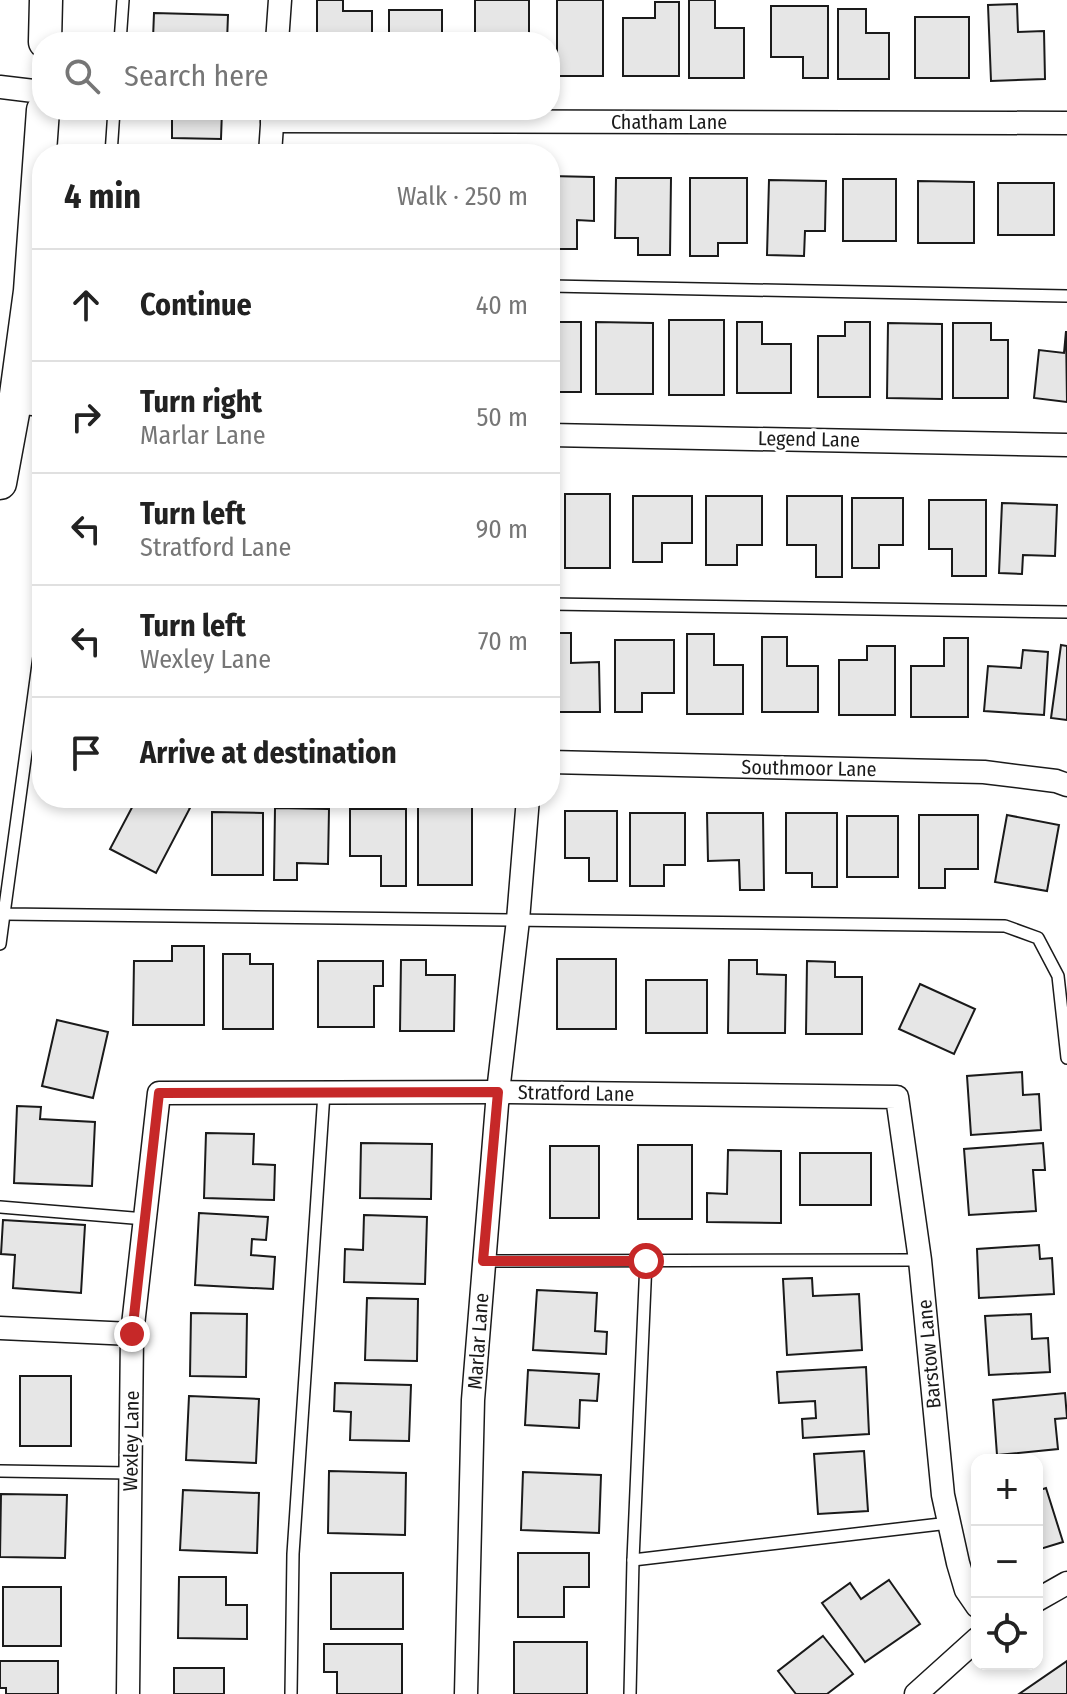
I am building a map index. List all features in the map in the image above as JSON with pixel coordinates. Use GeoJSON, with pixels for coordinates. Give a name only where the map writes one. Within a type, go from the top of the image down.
{"type":"FeatureCollection","features":[{"type":"Feature","properties":{"kind":"street"},"geometry":{"type":"LineString","coordinates":[[45,32],[46,0]]}},
{"type":"Feature","properties":{"kind":"street"},"geometry":{"type":"LineString","coordinates":[[278,32],[280,0]]}},
{"type":"Feature","properties":{"kind":"street"},"geometry":{"type":"LineString","coordinates":[[0,87],[32,91]]}},
{"type":"Feature","properties":{"kind":"street","name":"Chatham Lane"},"geometry":{"type":"LineString","coordinates":[[560,119],[1067,123]]}},
{"type":"Feature","properties":{"kind":"street"},"geometry":{"type":"LineString","coordinates":[[41,144],[42,120]]}},
{"type":"Feature","properties":{"kind":"street"},"geometry":{"type":"LineString","coordinates":[[271,144],[272,120]]}},
{"type":"Feature","properties":{"kind":"street"},"geometry":{"type":"LineString","coordinates":[[0,483],[29,404],[32,263]]}},
{"type":"Feature","properties":{"kind":"street","name":"Legend Lane"},"geometry":{"type":"LineString","coordinates":[[560,435],[1067,445]]}},
{"type":"Feature","properties":{"kind":"street","name":"Southmoor Lane"},"geometry":{"type":"LineString","coordinates":[[560,762],[984,772],[1067,785]]}},
{"type":"Feature","properties":{"kind":"street","name":"Marlar Lane"},"geometry":{"type":"LineString","coordinates":[[466,1694],[473,1400],[498,1092],[527,808]]}},
{"type":"Feature","properties":{"kind":"street","name":"Stratford Lane"},"geometry":{"type":"LineString","coordinates":[[159,1093],[498,1092],[897,1097]]}},
{"type":"Feature","properties":{"kind":"street","name":"Wexley Lane"},"geometry":{"type":"LineString","coordinates":[[128,1694],[132,1334],[159,1093]]}},
{"type":"Feature","properties":{"kind":"street","name":"Barstow Lane"},"geometry":{"type":"LineString","coordinates":[[897,1097],[920,1260],[943,1495],[958,1563],[972,1598]]}},
{"type":"Feature","properties":{"kind":"street"},"geometry":{"type":"LineString","coordinates":[[0,1328],[132,1334]]}},
{"type":"Feature","properties":{"kind":"street"},"geometry":{"type":"LineString","coordinates":[[1041,1598],[1067,1583]]}},
{"type":"Feature","properties":{"kind":"street"},"geometry":{"type":"LineString","coordinates":[[916,1694],[971,1644]]}},
{"type":"Feature","properties":{"kind":"lane"},"geometry":{"type":"LineString","coordinates":[[121,32],[123,0]]}},
{"type":"Feature","properties":{"kind":"lane"},"geometry":{"type":"LineString","coordinates":[[112,144],[113,120]]}},
{"type":"Feature","properties":{"kind":"lane"},"geometry":{"type":"LineString","coordinates":[[560,286],[1067,296]]}},
{"type":"Feature","properties":{"kind":"lane"},"geometry":{"type":"LineString","coordinates":[[560,604],[1067,612]]}},
{"type":"Feature","properties":{"kind":"lane"},"geometry":{"type":"LineString","coordinates":[[0,944],[32,708]]}},
{"type":"Feature","properties":{"kind":"lane"},"geometry":{"type":"LineString","coordinates":[[4,914],[1005,926],[1038,938],[1058,976],[1067,1058]]}},
{"type":"Feature","properties":{"kind":"lane"},"geometry":{"type":"LineString","coordinates":[[291,1694],[293,1554],[324,1093]]}},
{"type":"Feature","properties":{"kind":"lane"},"geometry":{"type":"LineString","coordinates":[[0,1207],[145,1219]]}},
{"type":"Feature","properties":{"kind":"lane"},"geometry":{"type":"LineString","coordinates":[[483,1261],[920,1260]]}},
{"type":"Feature","properties":{"kind":"lane"},"geometry":{"type":"LineString","coordinates":[[630,1694],[646,1261]]}},
{"type":"Feature","properties":{"kind":"lane"},"geometry":{"type":"LineString","coordinates":[[0,1471],[130,1473]]}},
{"type":"Feature","properties":{"kind":"lane"},"geometry":{"type":"LineString","coordinates":[[633,1560],[949,1523]]}},
{"type":"Feature","properties":{"kind":"building"},"geometry":{"type":"Polygon","coordinates":[[[317,0],[343,0],[343,11],[372,11],[372,32],[317,32],[317,0]]]}},
{"type":"Feature","properties":{"kind":"building"},"geometry":{"type":"Polygon","coordinates":[[[475,0],[529,0],[529,32],[475,32],[475,0]]]}},
{"type":"Feature","properties":{"kind":"building"},"geometry":{"type":"Polygon","coordinates":[[[557,0],[603,0],[603,76],[560,76],[560,32],[557,32],[557,0]]]}},
{"type":"Feature","properties":{"kind":"building"},"geometry":{"type":"Polygon","coordinates":[[[689,0],[715,0],[715,28],[744,28],[744,78],[689,78],[689,0]]]}},
{"type":"Feature","properties":{"kind":"building"},"geometry":{"type":"Polygon","coordinates":[[[655,2],[679,2],[679,76],[623,76],[623,18],[655,18],[655,2]]]}},
{"type":"Feature","properties":{"kind":"building"},"geometry":{"type":"Polygon","coordinates":[[[1017,4],[1018,32],[1044,31],[1045,79],[991,81],[988,5],[1017,4]]]}},
{"type":"Feature","properties":{"kind":"building"},"geometry":{"type":"Polygon","coordinates":[[[771,6],[828,6],[828,78],[803,78],[803,57],[771,57],[771,6]]]}},
{"type":"Feature","properties":{"kind":"building"},"geometry":{"type":"Polygon","coordinates":[[[838,9],[866,9],[866,33],[889,33],[889,79],[838,79],[838,9]]]}},
{"type":"Feature","properties":{"kind":"building"},"geometry":{"type":"Polygon","coordinates":[[[389,10],[442,10],[442,32],[389,32],[389,10]]]}},
{"type":"Feature","properties":{"kind":"building"},"geometry":{"type":"Polygon","coordinates":[[[154,13],[228,15],[227,32],[153,32],[154,13]]]}},
{"type":"Feature","properties":{"kind":"building"},"geometry":{"type":"Polygon","coordinates":[[[915,17],[969,17],[969,78],[915,78],[915,17]]]}},
{"type":"Feature","properties":{"kind":"building"},"geometry":{"type":"Polygon","coordinates":[[[172,120],[222,120],[221,139],[172,138],[172,120]]]}},
{"type":"Feature","properties":{"kind":"building"},"geometry":{"type":"Polygon","coordinates":[[[560,176],[594,177],[594,221],[577,220],[577,249],[560,249],[560,176]]]}},
{"type":"Feature","properties":{"kind":"building"},"geometry":{"type":"Polygon","coordinates":[[[616,178],[671,178],[670,255],[638,255],[638,238],[615,238],[616,178]]]}},
{"type":"Feature","properties":{"kind":"building"},"geometry":{"type":"Polygon","coordinates":[[[690,178],[747,178],[747,243],[718,243],[718,256],[690,256],[690,178]]]}},
{"type":"Feature","properties":{"kind":"building"},"geometry":{"type":"Polygon","coordinates":[[[843,179],[896,179],[896,241],[843,241],[843,179]]]}},
{"type":"Feature","properties":{"kind":"building"},"geometry":{"type":"Polygon","coordinates":[[[769,180],[826,181],[825,231],[805,231],[804,256],[767,255],[769,180]]]}},
{"type":"Feature","properties":{"kind":"building"},"geometry":{"type":"Polygon","coordinates":[[[918,181],[974,182],[974,243],[918,243],[918,181]]]}},
{"type":"Feature","properties":{"kind":"building"},"geometry":{"type":"Polygon","coordinates":[[[998,183],[1054,183],[1054,235],[998,235],[998,183]]]}},
{"type":"Feature","properties":{"kind":"building"},"geometry":{"type":"Polygon","coordinates":[[[669,320],[724,320],[724,395],[669,395],[669,320]]]}},
{"type":"Feature","properties":{"kind":"building"},"geometry":{"type":"Polygon","coordinates":[[[560,322],[581,322],[581,392],[560,392],[560,322]]]}},
{"type":"Feature","properties":{"kind":"building"},"geometry":{"type":"Polygon","coordinates":[[[596,322],[653,323],[653,394],[596,394],[596,322]]]}},
{"type":"Feature","properties":{"kind":"building"},"geometry":{"type":"Polygon","coordinates":[[[737,322],[762,322],[762,344],[791,344],[791,393],[737,393],[737,322]]]}},
{"type":"Feature","properties":{"kind":"building"},"geometry":{"type":"Polygon","coordinates":[[[845,322],[870,322],[870,397],[818,397],[818,336],[845,336],[845,322]]]}},
{"type":"Feature","properties":{"kind":"building"},"geometry":{"type":"Polygon","coordinates":[[[888,323],[942,324],[942,399],[887,398],[888,323]]]}},
{"type":"Feature","properties":{"kind":"building"},"geometry":{"type":"Polygon","coordinates":[[[953,323],[991,323],[991,340],[1008,340],[1008,398],[953,398],[953,323]]]}},
{"type":"Feature","properties":{"kind":"building"},"geometry":{"type":"Polygon","coordinates":[[[1066,331],[1067,402],[1034,398],[1039,350],[1064,353],[1066,331]]]}},
{"type":"Feature","properties":{"kind":"building"},"geometry":{"type":"Polygon","coordinates":[[[565,494],[610,494],[610,568],[565,568],[565,494]]]}},
{"type":"Feature","properties":{"kind":"building"},"geometry":{"type":"Polygon","coordinates":[[[633,496],[692,496],[692,543],[662,543],[662,562],[633,562],[633,496]]]}},
{"type":"Feature","properties":{"kind":"building"},"geometry":{"type":"Polygon","coordinates":[[[706,496],[762,496],[762,545],[737,545],[737,565],[706,565],[706,496]]]}},
{"type":"Feature","properties":{"kind":"building"},"geometry":{"type":"Polygon","coordinates":[[[787,496],[842,496],[842,577],[816,577],[816,545],[787,545],[787,496]]]}},
{"type":"Feature","properties":{"kind":"building"},"geometry":{"type":"Polygon","coordinates":[[[852,498],[903,498],[903,545],[879,545],[879,568],[852,568],[852,498]]]}},
{"type":"Feature","properties":{"kind":"building"},"geometry":{"type":"Polygon","coordinates":[[[929,500],[986,500],[986,576],[952,576],[952,549],[929,549],[929,500]]]}},
{"type":"Feature","properties":{"kind":"building"},"geometry":{"type":"Polygon","coordinates":[[[1002,503],[1057,505],[1055,556],[1023,555],[1022,574],[999,573],[1002,503]]]}},
{"type":"Feature","properties":{"kind":"building"},"geometry":{"type":"Polygon","coordinates":[[[560,633],[571,633],[571,663],[599,662],[600,712],[560,712],[560,633]]]}},
{"type":"Feature","properties":{"kind":"building"},"geometry":{"type":"Polygon","coordinates":[[[687,634],[714,634],[714,665],[743,665],[743,714],[687,714],[687,634]]]}},
{"type":"Feature","properties":{"kind":"building"},"geometry":{"type":"Polygon","coordinates":[[[762,637],[787,637],[787,666],[818,666],[818,712],[762,712],[762,637]]]}},
{"type":"Feature","properties":{"kind":"building"},"geometry":{"type":"Polygon","coordinates":[[[944,638],[968,638],[968,717],[911,717],[911,666],[944,666],[944,638]]]}},
{"type":"Feature","properties":{"kind":"building"},"geometry":{"type":"Polygon","coordinates":[[[615,640],[674,640],[674,693],[642,693],[642,712],[615,712],[615,640]]]}},
{"type":"Feature","properties":{"kind":"building"},"geometry":{"type":"Polygon","coordinates":[[[1061,645],[1067,646],[1067,720],[1051,718],[1061,645]]]}},
{"type":"Feature","properties":{"kind":"building"},"geometry":{"type":"Polygon","coordinates":[[[867,646],[895,646],[895,715],[839,715],[839,660],[867,660],[867,646]]]}},
{"type":"Feature","properties":{"kind":"building"},"geometry":{"type":"Polygon","coordinates":[[[1023,650],[1048,652],[1044,715],[984,711],[988,666],[1021,668],[1023,650]]]}},
{"type":"Feature","properties":{"kind":"building"},"geometry":{"type":"Polygon","coordinates":[[[132,808],[190,808],[156,873],[110,849],[132,808]]]}},
{"type":"Feature","properties":{"kind":"building"},"geometry":{"type":"Polygon","coordinates":[[[275,808],[329,809],[328,864],[297,863],[297,880],[274,880],[275,808]]]}},
{"type":"Feature","properties":{"kind":"building"},"geometry":{"type":"Polygon","coordinates":[[[418,808],[472,808],[472,885],[418,885],[418,808]]]}},
{"type":"Feature","properties":{"kind":"building"},"geometry":{"type":"Polygon","coordinates":[[[350,809],[406,809],[406,886],[381,886],[381,856],[350,856],[350,809]]]}},
{"type":"Feature","properties":{"kind":"building"},"geometry":{"type":"Polygon","coordinates":[[[565,811],[617,811],[617,881],[589,881],[589,858],[565,858],[565,811]]]}},
{"type":"Feature","properties":{"kind":"building"},"geometry":{"type":"Polygon","coordinates":[[[212,812],[263,813],[263,875],[212,875],[212,812]]]}},
{"type":"Feature","properties":{"kind":"building"},"geometry":{"type":"Polygon","coordinates":[[[630,813],[685,813],[685,865],[664,865],[664,886],[630,886],[630,813]]]}},
{"type":"Feature","properties":{"kind":"building"},"geometry":{"type":"Polygon","coordinates":[[[707,813],[763,813],[764,890],[740,890],[739,860],[708,861],[707,813]]]}},
{"type":"Feature","properties":{"kind":"building"},"geometry":{"type":"Polygon","coordinates":[[[786,813],[837,813],[837,887],[812,887],[812,873],[786,873],[786,813]]]}},
{"type":"Feature","properties":{"kind":"building"},"geometry":{"type":"Polygon","coordinates":[[[919,815],[978,815],[978,869],[945,869],[945,888],[919,888],[919,815]]]}},
{"type":"Feature","properties":{"kind":"building"},"geometry":{"type":"Polygon","coordinates":[[[1007,815],[1059,825],[1047,891],[995,882],[1007,815]]]}},
{"type":"Feature","properties":{"kind":"building"},"geometry":{"type":"Polygon","coordinates":[[[847,816],[898,816],[898,877],[847,877],[847,816]]]}},
{"type":"Feature","properties":{"kind":"building"},"geometry":{"type":"Polygon","coordinates":[[[172,946],[204,946],[204,1025],[133,1025],[134,961],[172,961],[172,946]]]}},
{"type":"Feature","properties":{"kind":"building"},"geometry":{"type":"Polygon","coordinates":[[[223,954],[250,954],[250,964],[273,964],[273,1029],[223,1029],[223,954]]]}},
{"type":"Feature","properties":{"kind":"building"},"geometry":{"type":"Polygon","coordinates":[[[557,959],[616,959],[616,1029],[557,1029],[557,959]]]}},
{"type":"Feature","properties":{"kind":"building"},"geometry":{"type":"Polygon","coordinates":[[[401,960],[426,960],[426,975],[455,975],[454,1031],[400,1031],[401,960]]]}},
{"type":"Feature","properties":{"kind":"building"},"geometry":{"type":"Polygon","coordinates":[[[729,960],[757,960],[757,974],[786,975],[785,1033],[728,1033],[729,960]]]}},
{"type":"Feature","properties":{"kind":"building"},"geometry":{"type":"Polygon","coordinates":[[[318,961],[383,961],[383,986],[374,986],[374,1027],[318,1027],[318,961]]]}},
{"type":"Feature","properties":{"kind":"building"},"geometry":{"type":"Polygon","coordinates":[[[807,961],[835,962],[835,977],[862,977],[862,1034],[806,1034],[807,961]]]}},
{"type":"Feature","properties":{"kind":"building"},"geometry":{"type":"Polygon","coordinates":[[[646,980],[707,980],[707,1033],[646,1033],[646,980]]]}},
{"type":"Feature","properties":{"kind":"building"},"geometry":{"type":"Polygon","coordinates":[[[920,984],[975,1009],[954,1054],[899,1029],[920,984]]]}},
{"type":"Feature","properties":{"kind":"building"},"geometry":{"type":"Polygon","coordinates":[[[57,1020],[108,1032],[93,1098],[42,1086],[57,1020]]]}},
{"type":"Feature","properties":{"kind":"building"},"geometry":{"type":"Polygon","coordinates":[[[1022,1072],[1023,1095],[1039,1094],[1041,1130],[971,1135],[967,1076],[1022,1072]]]}},
{"type":"Feature","properties":{"kind":"building"},"geometry":{"type":"Polygon","coordinates":[[[17,1106],[41,1107],[40,1119],[95,1122],[92,1186],[14,1183],[17,1106]]]}},
{"type":"Feature","properties":{"kind":"building"},"geometry":{"type":"Polygon","coordinates":[[[206,1133],[254,1134],[253,1164],[275,1165],[274,1200],[204,1198],[206,1133]]]}},
{"type":"Feature","properties":{"kind":"building"},"geometry":{"type":"Polygon","coordinates":[[[361,1143],[432,1144],[431,1199],[360,1198],[361,1143]]]}},
{"type":"Feature","properties":{"kind":"building"},"geometry":{"type":"Polygon","coordinates":[[[1043,1143],[1045,1170],[1033,1170],[1036,1211],[969,1215],[964,1149],[1043,1143]]]}},
{"type":"Feature","properties":{"kind":"building"},"geometry":{"type":"Polygon","coordinates":[[[638,1145],[692,1145],[692,1219],[638,1219],[638,1145]]]}},
{"type":"Feature","properties":{"kind":"building"},"geometry":{"type":"Polygon","coordinates":[[[550,1146],[599,1146],[599,1218],[550,1218],[550,1146]]]}},
{"type":"Feature","properties":{"kind":"building"},"geometry":{"type":"Polygon","coordinates":[[[728,1150],[781,1151],[781,1223],[707,1222],[707,1193],[727,1194],[728,1150]]]}},
{"type":"Feature","properties":{"kind":"building"},"geometry":{"type":"Polygon","coordinates":[[[800,1153],[871,1153],[871,1205],[800,1205],[800,1153]]]}},
{"type":"Feature","properties":{"kind":"building"},"geometry":{"type":"Polygon","coordinates":[[[199,1213],[268,1217],[266,1240],[252,1239],[251,1255],[275,1257],[273,1289],[195,1285],[199,1213]]]}},
{"type":"Feature","properties":{"kind":"building"},"geometry":{"type":"Polygon","coordinates":[[[364,1215],[427,1217],[425,1284],[344,1282],[345,1249],[363,1250],[364,1215]]]}},
{"type":"Feature","properties":{"kind":"building"},"geometry":{"type":"Polygon","coordinates":[[[3,1220],[85,1225],[81,1293],[13,1288],[15,1255],[1,1254],[3,1220]]]}},
{"type":"Feature","properties":{"kind":"building"},"geometry":{"type":"Polygon","coordinates":[[[1039,1245],[1040,1259],[1052,1258],[1054,1294],[979,1298],[977,1249],[1039,1245]]]}},
{"type":"Feature","properties":{"kind":"building"},"geometry":{"type":"Polygon","coordinates":[[[812,1278],[813,1296],[859,1294],[862,1350],[787,1355],[783,1279],[812,1278]]]}},
{"type":"Feature","properties":{"kind":"building"},"geometry":{"type":"Polygon","coordinates":[[[537,1290],[597,1293],[595,1331],[607,1332],[606,1354],[533,1350],[537,1290]]]}},
{"type":"Feature","properties":{"kind":"building"},"geometry":{"type":"Polygon","coordinates":[[[367,1298],[418,1299],[417,1361],[365,1360],[367,1298]]]}},
{"type":"Feature","properties":{"kind":"building"},"geometry":{"type":"Polygon","coordinates":[[[191,1313],[247,1314],[246,1377],[190,1376],[191,1313]]]}},
{"type":"Feature","properties":{"kind":"building"},"geometry":{"type":"Polygon","coordinates":[[[1031,1314],[1032,1339],[1048,1338],[1050,1372],[989,1375],[985,1316],[1031,1314]]]}},
{"type":"Feature","properties":{"kind":"building"},"geometry":{"type":"Polygon","coordinates":[[[866,1367],[869,1434],[803,1438],[802,1419],[816,1418],[815,1401],[779,1403],[777,1372],[866,1367]]]}},
{"type":"Feature","properties":{"kind":"building"},"geometry":{"type":"Polygon","coordinates":[[[528,1370],[599,1374],[597,1401],[580,1400],[579,1428],[525,1425],[528,1370]]]}},
{"type":"Feature","properties":{"kind":"building"},"geometry":{"type":"Polygon","coordinates":[[[20,1376],[71,1376],[71,1446],[20,1446],[20,1376]]]}},
{"type":"Feature","properties":{"kind":"building"},"geometry":{"type":"Polygon","coordinates":[[[335,1383],[411,1385],[409,1441],[350,1440],[351,1412],[334,1411],[335,1383]]]}},
{"type":"Feature","properties":{"kind":"building"},"geometry":{"type":"Polygon","coordinates":[[[1065,1393],[1067,1418],[1055,1419],[1058,1449],[997,1454],[993,1400],[1065,1393]]]}},
{"type":"Feature","properties":{"kind":"building"},"geometry":{"type":"Polygon","coordinates":[[[189,1396],[259,1399],[256,1463],[186,1460],[189,1396]]]}},
{"type":"Feature","properties":{"kind":"building"},"geometry":{"type":"Polygon","coordinates":[[[864,1451],[868,1511],[818,1514],[814,1454],[864,1451]]]}},
{"type":"Feature","properties":{"kind":"building"},"geometry":{"type":"Polygon","coordinates":[[[329,1471],[406,1473],[405,1535],[328,1533],[329,1471]]]}},
{"type":"Feature","properties":{"kind":"building"},"geometry":{"type":"Polygon","coordinates":[[[523,1472],[601,1475],[599,1533],[521,1530],[523,1472]]]}},
{"type":"Feature","properties":{"kind":"building"},"geometry":{"type":"Polygon","coordinates":[[[1046,1488],[1063,1542],[1043,1548],[1043,1526],[1043,1489],[1046,1488]]]}},
{"type":"Feature","properties":{"kind":"building"},"geometry":{"type":"Polygon","coordinates":[[[183,1490],[259,1493],[257,1553],[180,1550],[183,1490]]]}},
{"type":"Feature","properties":{"kind":"building"},"geometry":{"type":"Polygon","coordinates":[[[1,1494],[67,1495],[65,1558],[0,1557],[1,1494]]]}},
{"type":"Feature","properties":{"kind":"building"},"geometry":{"type":"Polygon","coordinates":[[[518,1553],[589,1553],[589,1587],[564,1587],[564,1617],[518,1617],[518,1553]]]}},
{"type":"Feature","properties":{"kind":"building"},"geometry":{"type":"Polygon","coordinates":[[[331,1573],[403,1573],[403,1629],[331,1629],[331,1573]]]}},
{"type":"Feature","properties":{"kind":"building"},"geometry":{"type":"Polygon","coordinates":[[[179,1577],[226,1577],[226,1605],[247,1605],[247,1639],[178,1638],[179,1577]]]}},
{"type":"Feature","properties":{"kind":"building"},"geometry":{"type":"Polygon","coordinates":[[[889,1580],[920,1624],[865,1662],[822,1603],[850,1583],[861,1599],[889,1580]]]}},
{"type":"Feature","properties":{"kind":"building"},"geometry":{"type":"Polygon","coordinates":[[[3,1587],[61,1587],[61,1646],[3,1646],[3,1587]]]}},
{"type":"Feature","properties":{"kind":"building"},"geometry":{"type":"Polygon","coordinates":[[[823,1636],[853,1674],[827,1694],[796,1694],[778,1671],[823,1636]]]}},
{"type":"Feature","properties":{"kind":"building"},"geometry":{"type":"Polygon","coordinates":[[[514,1642],[587,1642],[587,1694],[514,1694],[514,1642]]]}},
{"type":"Feature","properties":{"kind":"building"},"geometry":{"type":"Polygon","coordinates":[[[324,1644],[402,1644],[402,1694],[337,1694],[337,1672],[324,1672],[324,1644]]]}},
{"type":"Feature","properties":{"kind":"building"},"geometry":{"type":"Polygon","coordinates":[[[0,1661],[58,1661],[58,1694],[6,1694],[6,1688],[0,1688],[0,1661]]]}},
{"type":"Feature","properties":{"kind":"building"},"geometry":{"type":"Polygon","coordinates":[[[1067,1661],[1067,1694],[1019,1694],[1067,1661]]]}},
{"type":"Feature","properties":{"kind":"building"},"geometry":{"type":"Polygon","coordinates":[[[174,1668],[224,1668],[224,1694],[174,1694],[174,1668]]]}},
{"type":"Feature","properties":{"kind":"route"},"geometry":{"type":"LineString","coordinates":[[132,1334],[159,1093],[498,1092],[483,1261],[646,1261]]}}]}
